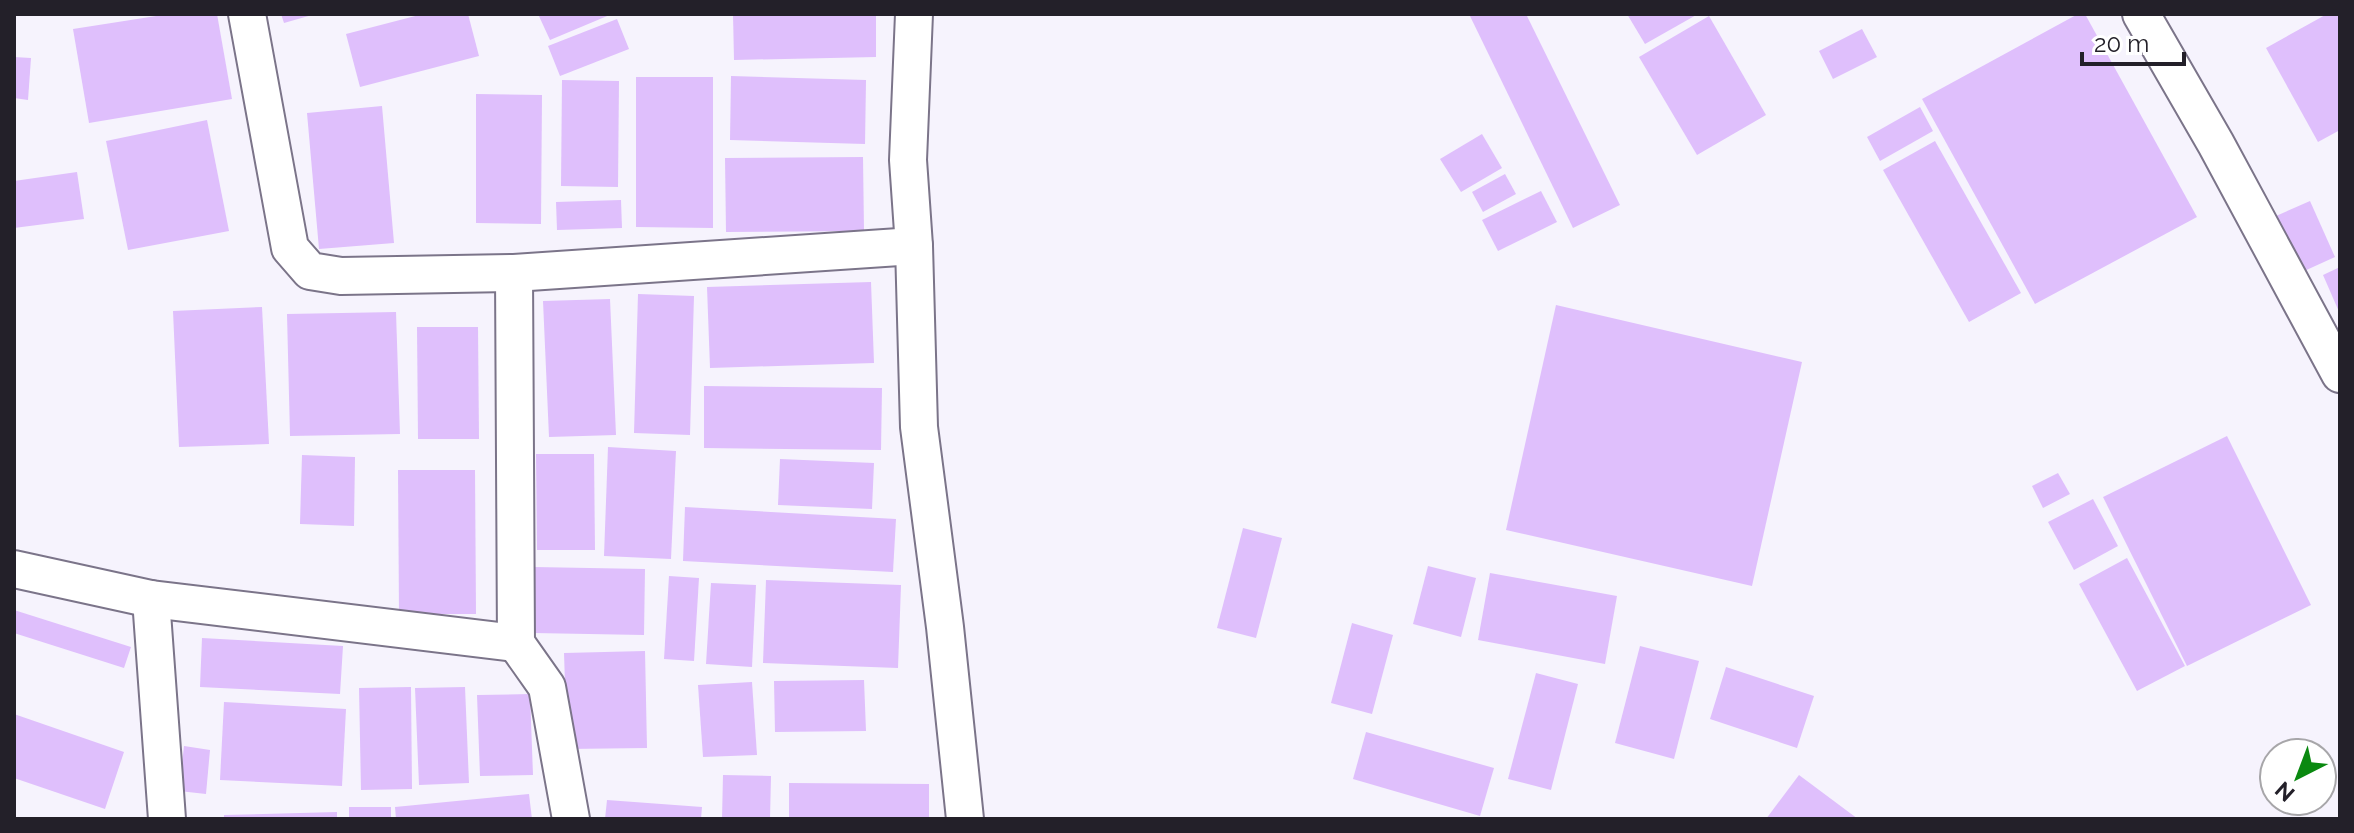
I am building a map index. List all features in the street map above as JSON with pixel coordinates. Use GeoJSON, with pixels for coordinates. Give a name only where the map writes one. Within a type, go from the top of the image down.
{"type":"FeatureCollection","features":[{"type":"Feature","properties":{"kind":"street"},"geometry":{"type":"LineString","coordinates":[[247,14],[290,248],[310,271],[341,276],[514,273],[914,246]]}},
{"type":"Feature","properties":{"kind":"street"},"geometry":{"type":"LineString","coordinates":[[914,14],[908,160],[914,246],[919,427],[945,627],[965,819]]}},
{"type":"Feature","properties":{"kind":"street"},"geometry":{"type":"LineString","coordinates":[[2141,14],[2216,144],[2340,374]]}},
{"type":"Feature","properties":{"kind":"street"},"geometry":{"type":"LineString","coordinates":[[514,273],[516,643],[547,687],[571,819]]}},
{"type":"Feature","properties":{"kind":"street"},"geometry":{"type":"LineString","coordinates":[[14,569],[151,599],[516,643]]}},
{"type":"Feature","properties":{"kind":"street"},"geometry":{"type":"LineString","coordinates":[[151,599],[167,819]]}},
{"type":"Feature","properties":{"kind":"building"},"geometry":{"type":"Polygon","coordinates":[[[169,14],[217,14],[232,99],[89,123],[73,29],[169,14]]]}},
{"type":"Feature","properties":{"kind":"building"},"geometry":{"type":"Polygon","coordinates":[[[281,14],[312,14],[312,15],[284,23],[281,14]]]}},
{"type":"Feature","properties":{"kind":"building"},"geometry":{"type":"Polygon","coordinates":[[[423,14],[468,14],[479,56],[360,87],[346,34],[423,14]]]}},
{"type":"Feature","properties":{"kind":"building"},"geometry":{"type":"Polygon","coordinates":[[[538,14],[612,14],[550,40],[538,14]]]}},
{"type":"Feature","properties":{"kind":"building"},"geometry":{"type":"Polygon","coordinates":[[[733,14],[876,14],[876,57],[734,60],[733,14]]]}},
{"type":"Feature","properties":{"kind":"building"},"geometry":{"type":"Polygon","coordinates":[[[1469,14],[1526,14],[1620,205],[1573,228],[1469,14]]]}},
{"type":"Feature","properties":{"kind":"building"},"geometry":{"type":"Polygon","coordinates":[[[1627,14],[1698,14],[1645,44],[1627,14]]]}},
{"type":"Feature","properties":{"kind":"building"},"geometry":{"type":"Polygon","coordinates":[[[2078,14],[2085,14],[2197,217],[2035,304],[1922,99],[2078,14]]]}},
{"type":"Feature","properties":{"kind":"building"},"geometry":{"type":"Polygon","coordinates":[[[2327,14],[2340,14],[2340,130],[2318,142],[2266,48],[2327,14]]]}},
{"type":"Feature","properties":{"kind":"building"},"geometry":{"type":"Polygon","coordinates":[[[1709,16],[1766,115],[1697,155],[1639,57],[1709,16]]]}},
{"type":"Feature","properties":{"kind":"building"},"geometry":{"type":"Polygon","coordinates":[[[617,19],[629,49],[560,76],[548,46],[617,19]]]}},
{"type":"Feature","properties":{"kind":"building"},"geometry":{"type":"Polygon","coordinates":[[[1862,29],[1877,57],[1833,79],[1819,51],[1862,29]]]}},
{"type":"Feature","properties":{"kind":"building"},"geometry":{"type":"Polygon","coordinates":[[[14,57],[31,58],[28,100],[14,98],[14,57]]]}},
{"type":"Feature","properties":{"kind":"building"},"geometry":{"type":"Polygon","coordinates":[[[731,76],[866,80],[865,144],[730,140],[731,76]]]}},
{"type":"Feature","properties":{"kind":"building"},"geometry":{"type":"Polygon","coordinates":[[[636,77],[713,77],[713,228],[636,227],[636,77]]]}},
{"type":"Feature","properties":{"kind":"building"},"geometry":{"type":"Polygon","coordinates":[[[562,80],[619,81],[618,187],[561,186],[562,80]]]}},
{"type":"Feature","properties":{"kind":"building"},"geometry":{"type":"Polygon","coordinates":[[[476,94],[542,95],[541,224],[476,223],[476,94]]]}},
{"type":"Feature","properties":{"kind":"building"},"geometry":{"type":"Polygon","coordinates":[[[382,106],[394,243],[319,249],[307,113],[382,106]]]}},
{"type":"Feature","properties":{"kind":"building"},"geometry":{"type":"Polygon","coordinates":[[[1920,107],[1933,131],[1880,161],[1867,137],[1920,107]]]}},
{"type":"Feature","properties":{"kind":"building"},"geometry":{"type":"Polygon","coordinates":[[[207,120],[229,231],[128,250],[106,141],[207,120]]]}},
{"type":"Feature","properties":{"kind":"building"},"geometry":{"type":"Polygon","coordinates":[[[1482,134],[1502,168],[1461,192],[1440,159],[1482,134]]]}},
{"type":"Feature","properties":{"kind":"building"},"geometry":{"type":"Polygon","coordinates":[[[1935,141],[2021,293],[1969,322],[1883,170],[1935,141]]]}},
{"type":"Feature","properties":{"kind":"building"},"geometry":{"type":"Polygon","coordinates":[[[863,157],[864,231],[726,232],[725,158],[863,157]]]}},
{"type":"Feature","properties":{"kind":"building"},"geometry":{"type":"Polygon","coordinates":[[[77,172],[84,219],[14,228],[14,181],[77,172]]]}},
{"type":"Feature","properties":{"kind":"building"},"geometry":{"type":"Polygon","coordinates":[[[1505,174],[1516,194],[1483,212],[1472,192],[1505,174]]]}},
{"type":"Feature","properties":{"kind":"building"},"geometry":{"type":"Polygon","coordinates":[[[1541,191],[1557,222],[1498,251],[1482,220],[1541,191]]]}},
{"type":"Feature","properties":{"kind":"building"},"geometry":{"type":"Polygon","coordinates":[[[621,200],[622,228],[557,230],[556,202],[621,200]]]}},
{"type":"Feature","properties":{"kind":"building"},"geometry":{"type":"Polygon","coordinates":[[[2310,201],[2335,257],[2302,272],[2276,216],[2310,201]]]}},
{"type":"Feature","properties":{"kind":"building"},"geometry":{"type":"Polygon","coordinates":[[[2340,267],[2340,314],[2323,275],[2340,267]]]}},
{"type":"Feature","properties":{"kind":"building"},"geometry":{"type":"Polygon","coordinates":[[[871,282],[874,363],[710,368],[707,287],[871,282]]]}},
{"type":"Feature","properties":{"kind":"building"},"geometry":{"type":"Polygon","coordinates":[[[638,294],[694,296],[690,435],[634,433],[638,294]]]}},
{"type":"Feature","properties":{"kind":"building"},"geometry":{"type":"Polygon","coordinates":[[[610,299],[616,435],[549,437],[543,301],[610,299]]]}},
{"type":"Feature","properties":{"kind":"building"},"geometry":{"type":"Polygon","coordinates":[[[1556,305],[1802,362],[1752,586],[1506,530],[1556,305]]]}},
{"type":"Feature","properties":{"kind":"building"},"geometry":{"type":"Polygon","coordinates":[[[262,307],[269,444],[179,447],[173,311],[262,307]]]}},
{"type":"Feature","properties":{"kind":"building"},"geometry":{"type":"Polygon","coordinates":[[[396,312],[400,434],[290,436],[287,314],[396,312]]]}},
{"type":"Feature","properties":{"kind":"building"},"geometry":{"type":"Polygon","coordinates":[[[417,327],[478,327],[479,439],[418,439],[417,327]]]}},
{"type":"Feature","properties":{"kind":"building"},"geometry":{"type":"Polygon","coordinates":[[[704,386],[882,388],[881,450],[704,448],[704,386]]]}},
{"type":"Feature","properties":{"kind":"building"},"geometry":{"type":"Polygon","coordinates":[[[2227,436],[2311,605],[2187,666],[2103,497],[2227,436]]]}},
{"type":"Feature","properties":{"kind":"building"},"geometry":{"type":"Polygon","coordinates":[[[608,447],[676,451],[671,559],[604,556],[608,447]]]}},
{"type":"Feature","properties":{"kind":"building"},"geometry":{"type":"Polygon","coordinates":[[[536,454],[594,454],[595,550],[537,550],[536,454]]]}},
{"type":"Feature","properties":{"kind":"building"},"geometry":{"type":"Polygon","coordinates":[[[302,455],[355,457],[354,526],[300,524],[302,455]]]}},
{"type":"Feature","properties":{"kind":"building"},"geometry":{"type":"Polygon","coordinates":[[[780,459],[874,463],[872,509],[778,505],[780,459]]]}},
{"type":"Feature","properties":{"kind":"building"},"geometry":{"type":"Polygon","coordinates":[[[398,470],[475,470],[476,614],[399,614],[398,470]]]}},
{"type":"Feature","properties":{"kind":"building"},"geometry":{"type":"Polygon","coordinates":[[[2058,473],[2070,494],[2043,508],[2032,486],[2058,473]]]}},
{"type":"Feature","properties":{"kind":"building"},"geometry":{"type":"Polygon","coordinates":[[[2093,499],[2118,546],[2074,570],[2048,522],[2093,499]]]}},
{"type":"Feature","properties":{"kind":"building"},"geometry":{"type":"Polygon","coordinates":[[[685,507],[896,519],[893,572],[683,561],[685,507]]]}},
{"type":"Feature","properties":{"kind":"building"},"geometry":{"type":"Polygon","coordinates":[[[1243,528],[1282,538],[1256,638],[1217,628],[1243,528]]]}},
{"type":"Feature","properties":{"kind":"building"},"geometry":{"type":"Polygon","coordinates":[[[2127,558],[2185,666],[2137,691],[2079,584],[2127,558]]]}},
{"type":"Feature","properties":{"kind":"building"},"geometry":{"type":"Polygon","coordinates":[[[1428,566],[1476,578],[1461,637],[1413,624],[1428,566]]]}},
{"type":"Feature","properties":{"kind":"building"},"geometry":{"type":"Polygon","coordinates":[[[534,567],[645,569],[644,635],[533,633],[534,567]]]}},
{"type":"Feature","properties":{"kind":"building"},"geometry":{"type":"Polygon","coordinates":[[[1490,573],[1617,596],[1605,664],[1478,640],[1490,573]]]}},
{"type":"Feature","properties":{"kind":"building"},"geometry":{"type":"Polygon","coordinates":[[[669,576],[699,578],[694,661],[664,659],[669,576]]]}},
{"type":"Feature","properties":{"kind":"building"},"geometry":{"type":"Polygon","coordinates":[[[766,580],[901,585],[898,668],[763,663],[766,580]]]}},
{"type":"Feature","properties":{"kind":"building"},"geometry":{"type":"Polygon","coordinates":[[[711,583],[756,585],[752,667],[706,664],[711,583]]]}},
{"type":"Feature","properties":{"kind":"building"},"geometry":{"type":"Polygon","coordinates":[[[14,610],[131,647],[124,668],[14,633],[14,610]]]}},
{"type":"Feature","properties":{"kind":"building"},"geometry":{"type":"Polygon","coordinates":[[[1352,623],[1393,635],[1372,714],[1331,703],[1352,623]]]}},
{"type":"Feature","properties":{"kind":"building"},"geometry":{"type":"Polygon","coordinates":[[[202,638],[343,646],[340,694],[200,687],[202,638]]]}},
{"type":"Feature","properties":{"kind":"building"},"geometry":{"type":"Polygon","coordinates":[[[1640,646],[1699,661],[1674,759],[1615,743],[1640,646]]]}},
{"type":"Feature","properties":{"kind":"building"},"geometry":{"type":"Polygon","coordinates":[[[645,651],[647,748],[567,749],[564,653],[645,651]]]}},
{"type":"Feature","properties":{"kind":"building"},"geometry":{"type":"Polygon","coordinates":[[[1726,667],[1814,696],[1797,748],[1710,719],[1726,667]]]}},
{"type":"Feature","properties":{"kind":"building"},"geometry":{"type":"Polygon","coordinates":[[[1536,673],[1578,684],[1551,790],[1508,779],[1536,673]]]}},
{"type":"Feature","properties":{"kind":"building"},"geometry":{"type":"Polygon","coordinates":[[[864,680],[866,731],[775,732],[774,681],[864,680]]]}},
{"type":"Feature","properties":{"kind":"building"},"geometry":{"type":"Polygon","coordinates":[[[752,682],[757,755],[703,757],[698,685],[752,682]]]}},
{"type":"Feature","properties":{"kind":"building"},"geometry":{"type":"Polygon","coordinates":[[[411,687],[412,789],[361,790],[359,688],[411,687]]]}},
{"type":"Feature","properties":{"kind":"building"},"geometry":{"type":"Polygon","coordinates":[[[465,687],[469,783],[419,785],[415,688],[465,687]]]}},
{"type":"Feature","properties":{"kind":"building"},"geometry":{"type":"Polygon","coordinates":[[[530,694],[533,775],[480,776],[477,695],[530,694]]]}},
{"type":"Feature","properties":{"kind":"building"},"geometry":{"type":"Polygon","coordinates":[[[224,702],[346,709],[342,786],[220,780],[224,702]]]}},
{"type":"Feature","properties":{"kind":"building"},"geometry":{"type":"Polygon","coordinates":[[[14,714],[124,752],[105,809],[14,778],[14,714]]]}},
{"type":"Feature","properties":{"kind":"building"},"geometry":{"type":"Polygon","coordinates":[[[1366,732],[1494,768],[1480,816],[1353,779],[1366,732]]]}},
{"type":"Feature","properties":{"kind":"building"},"geometry":{"type":"Polygon","coordinates":[[[184,746],[210,750],[206,794],[179,791],[184,746]]]}},
{"type":"Feature","properties":{"kind":"building"},"geometry":{"type":"Polygon","coordinates":[[[723,775],[771,776],[770,819],[722,819],[723,775]]]}},
{"type":"Feature","properties":{"kind":"building"},"geometry":{"type":"Polygon","coordinates":[[[1799,775],[1858,819],[1766,819],[1799,775]]]}},
{"type":"Feature","properties":{"kind":"building"},"geometry":{"type":"Polygon","coordinates":[[[789,783],[929,784],[929,819],[789,819],[789,783]]]}},
{"type":"Feature","properties":{"kind":"building"},"geometry":{"type":"Polygon","coordinates":[[[529,794],[532,819],[396,819],[395,807],[529,794]]]}},
{"type":"Feature","properties":{"kind":"building"},"geometry":{"type":"Polygon","coordinates":[[[607,800],[702,807],[701,819],[605,819],[607,800]]]}},
{"type":"Feature","properties":{"kind":"building"},"geometry":{"type":"Polygon","coordinates":[[[349,807],[391,807],[391,819],[349,819],[349,807]]]}},
{"type":"Feature","properties":{"kind":"building"},"geometry":{"type":"Polygon","coordinates":[[[337,812],[337,819],[224,819],[224,815],[337,812]]]}}]}
